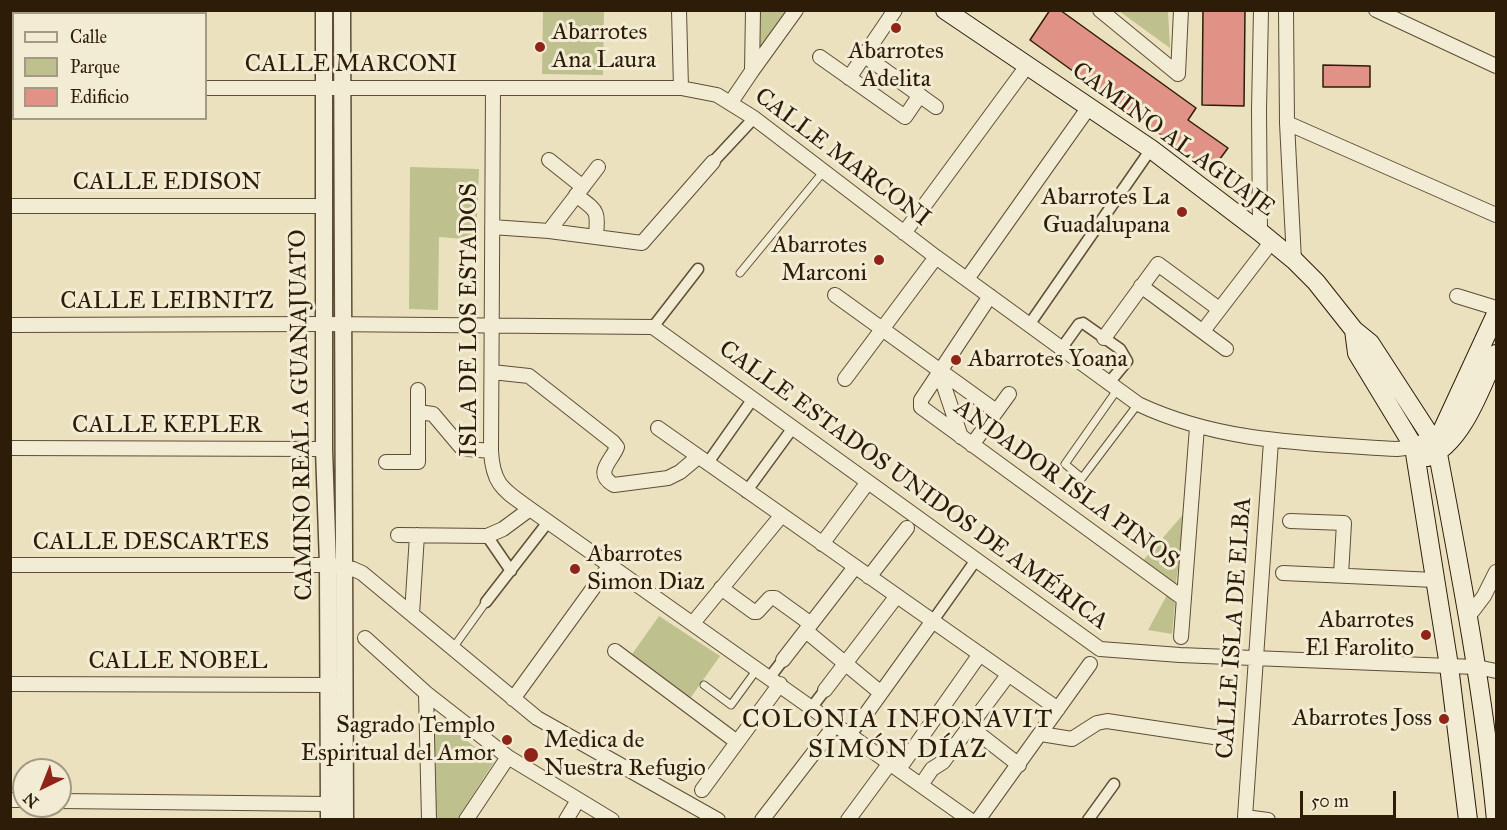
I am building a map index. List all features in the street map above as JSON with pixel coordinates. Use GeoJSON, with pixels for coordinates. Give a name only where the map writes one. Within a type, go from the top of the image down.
{"type":"FeatureCollection","features":[{"type":"Feature","properties":{"kind":"main road","name":"CAMINO AL AGUAJE"},"geometry":{"type":"LineString","coordinates":[[945,10],[966,16],[1027,66],[1151,149],[1266,236],[1316,282],[1354,330],[1370,343],[1385,364],[1436,447],[1493,751],[1496,819]]}},
{"type":"Feature","properties":{"kind":"main road"},"geometry":{"type":"LineString","coordinates":[[1436,447],[1497,314]]}},
{"type":"Feature","properties":{"kind":"main road","name":"CAMINO AL AGUAJE"},"geometry":{"type":"LineString","coordinates":[[1354,330],[1357,353],[1409,452],[1435,580],[1449,666],[1468,819]]}},
{"type":"Feature","properties":{"kind":"main road"},"geometry":{"type":"LineString","coordinates":[[1409,452],[1436,447],[1451,441],[1473,406],[1495,360]]}},
{"type":"Feature","properties":{"kind":"street","name":"CAMINO REAL A GUANAJUATO"},"geometry":{"type":"LineString","coordinates":[[324,10],[324,449],[336,566]]}},
{"type":"Feature","properties":{"kind":"street","name":"CAMINO REAL A GUANAJUATO"},"geometry":{"type":"LineString","coordinates":[[342,10],[341,324],[336,566],[337,685],[345,819]]}},
{"type":"Feature","properties":{"kind":"street"},"geometry":{"type":"LineString","coordinates":[[679,10],[681,88]]}},
{"type":"Feature","properties":{"kind":"street"},"geometry":{"type":"LineString","coordinates":[[752,71],[753,10]]}},
{"type":"Feature","properties":{"kind":"street"},"geometry":{"type":"LineString","coordinates":[[731,102],[796,10]]}},
{"type":"Feature","properties":{"kind":"street"},"geometry":{"type":"LineString","coordinates":[[849,78],[895,10]]}},
{"type":"Feature","properties":{"kind":"street"},"geometry":{"type":"LineString","coordinates":[[1100,10],[1178,74],[1181,10]]}},
{"type":"Feature","properties":{"kind":"street"},"geometry":{"type":"LineString","coordinates":[[1203,331],[1266,236],[1259,110],[1261,10]]}},
{"type":"Feature","properties":{"kind":"street"},"geometry":{"type":"LineString","coordinates":[[1286,10],[1287,123],[1294,260]]}},
{"type":"Feature","properties":{"kind":"street"},"geometry":{"type":"LineString","coordinates":[[1376,10],[1497,66]]}},
{"type":"Feature","properties":{"kind":"street"},"geometry":{"type":"LineString","coordinates":[[865,56],[936,107]]}},
{"type":"Feature","properties":{"kind":"street"},"geometry":{"type":"LineString","coordinates":[[820,57],[904,117],[920,95]]}},
{"type":"Feature","properties":{"kind":"street"},"geometry":{"type":"LineString","coordinates":[[904,233],[1027,66]]}},
{"type":"Feature","properties":{"kind":"street","name":"CALLE MARCONI"},"geometry":{"type":"LineString","coordinates":[[207,88],[681,88],[717,95],[754,118],[936,257],[1138,404],[1166,417],[1197,426],[1271,441],[1409,452]]}},
{"type":"Feature","properties":{"kind":"street","name":"ISLA DE LOS ESTADOS"},"geometry":{"type":"LineString","coordinates":[[493,88],[491,451],[492,469],[497,482],[508,493],[548,522],[921,784],[954,815],[970,819]]}},
{"type":"Feature","properties":{"kind":"street"},"geometry":{"type":"LineString","coordinates":[[967,279],[1089,107]]}},
{"type":"Feature","properties":{"kind":"street"},"geometry":{"type":"LineString","coordinates":[[492,227],[549,231],[642,243],[754,118]]}},
{"type":"Feature","properties":{"kind":"street"},"geometry":{"type":"LineString","coordinates":[[1287,123],[1497,216]]}},
{"type":"Feature","properties":{"kind":"street"},"geometry":{"type":"LineString","coordinates":[[1029,325],[1151,149]]}},
{"type":"Feature","properties":{"kind":"street"},"geometry":{"type":"LineString","coordinates":[[549,160],[595,209],[598,215],[596,237]]}},
{"type":"Feature","properties":{"kind":"street"},"geometry":{"type":"LineString","coordinates":[[549,231],[598,167]]}},
{"type":"Feature","properties":{"kind":"street","name":"CALLE EDISON"},"geometry":{"type":"LineString","coordinates":[[10,206],[324,206]]}},
{"type":"Feature","properties":{"kind":"street"},"geometry":{"type":"LineString","coordinates":[[845,379],[936,257]]}},
{"type":"Feature","properties":{"kind":"street"},"geometry":{"type":"LineString","coordinates":[[1104,338],[1158,264],[1219,309]]}},
{"type":"Feature","properties":{"kind":"street"},"geometry":{"type":"LineString","coordinates":[[493,325],[653,327],[698,269]]}},
{"type":"Feature","properties":{"kind":"street"},"geometry":{"type":"LineString","coordinates":[[1141,286],[1226,349]]}},
{"type":"Feature","properties":{"kind":"street"},"geometry":{"type":"LineString","coordinates":[[835,295],[996,411]]}},
{"type":"Feature","properties":{"kind":"street"},"geometry":{"type":"LineString","coordinates":[[939,371],[990,296]]}},
{"type":"Feature","properties":{"kind":"street"},"geometry":{"type":"LineString","coordinates":[[1457,296],[1497,308]]}},
{"type":"Feature","properties":{"kind":"street"},"geometry":{"type":"LineString","coordinates":[[1061,349],[1078,324],[1083,323],[1120,349],[1127,360],[1113,387]]}},
{"type":"Feature","properties":{"kind":"street","name":"CALLE LEIBNITZ"},"geometry":{"type":"LineString","coordinates":[[10,325],[493,325]]}},
{"type":"Feature","properties":{"kind":"street","name":"CALLE ESTADOS UNIDOS DE AMÉRICA"},"geometry":{"type":"LineString","coordinates":[[653,327],[868,482],[911,522],[975,560],[1100,649],[1449,666],[1497,671]]}},
{"type":"Feature","properties":{"kind":"street"},"geometry":{"type":"LineString","coordinates":[[939,371],[966,441],[996,411],[1009,394]]}},
{"type":"Feature","properties":{"kind":"street","name":"ANDADOR ISLA PINOS"},"geometry":{"type":"LineString","coordinates":[[939,371],[921,400],[921,407],[1184,599]]}},
{"type":"Feature","properties":{"kind":"street"},"geometry":{"type":"LineString","coordinates":[[492,372],[529,376],[613,441],[616,447],[615,453],[604,472],[608,481],[614,485],[668,478],[703,460],[752,400]]}},
{"type":"Feature","properties":{"kind":"street"},"geometry":{"type":"LineString","coordinates":[[386,462],[418,462],[418,390]]}},
{"type":"Feature","properties":{"kind":"street"},"geometry":{"type":"LineString","coordinates":[[418,412],[433,414],[460,446],[491,451]]}},
{"type":"Feature","properties":{"kind":"street"},"geometry":{"type":"LineString","coordinates":[[1181,637],[1197,426]]}},
{"type":"Feature","properties":{"kind":"street"},"geometry":{"type":"LineString","coordinates":[[658,428],[1058,709]]}},
{"type":"Feature","properties":{"kind":"street"},"geometry":{"type":"LineString","coordinates":[[746,492],[792,429]]}},
{"type":"Feature","properties":{"kind":"street","name":"CALLE ISLA DE ELBA"},"geometry":{"type":"LineString","coordinates":[[1268,819],[1245,818],[1271,441]]}},
{"type":"Feature","properties":{"kind":"street","name":"CALLE KEPLER"},"geometry":{"type":"LineString","coordinates":[[10,448],[324,449]]}},
{"type":"Feature","properties":{"kind":"street"},"geometry":{"type":"LineString","coordinates":[[822,544],[868,482]]}},
{"type":"Feature","properties":{"kind":"street"},"geometry":{"type":"LineString","coordinates":[[399,535],[487,536],[503,529],[530,509]]}},
{"type":"Feature","properties":{"kind":"street"},"geometry":{"type":"LineString","coordinates":[[693,623],[781,516]]}},
{"type":"Feature","properties":{"kind":"street"},"geometry":{"type":"LineString","coordinates":[[1290,521],[1344,524],[1341,575]]}},
{"type":"Feature","properties":{"kind":"street"},"geometry":{"type":"LineString","coordinates":[[486,602],[548,522]]}},
{"type":"Feature","properties":{"kind":"street"},"geometry":{"type":"LineString","coordinates":[[869,577],[911,522]]}},
{"type":"Feature","properties":{"kind":"street"},"geometry":{"type":"LineString","coordinates":[[412,614],[417,535]]}},
{"type":"Feature","properties":{"kind":"street"},"geometry":{"type":"LineString","coordinates":[[487,536],[511,571]]}},
{"type":"Feature","properties":{"kind":"street"},"geometry":{"type":"LineString","coordinates":[[851,735],[975,560]]}},
{"type":"Feature","properties":{"kind":"street","name":"CALLE DESCARTES"},"geometry":{"type":"LineString","coordinates":[[10,565],[336,566]]}},
{"type":"Feature","properties":{"kind":"street"},"geometry":{"type":"LineString","coordinates":[[513,699],[610,565]]}},
{"type":"Feature","properties":{"kind":"street"},"geometry":{"type":"LineString","coordinates":[[336,566],[362,573],[537,718],[718,819]]}},
{"type":"Feature","properties":{"kind":"street"},"geometry":{"type":"LineString","coordinates":[[702,790],[737,742],[775,681],[783,660],[855,567]]}},
{"type":"Feature","properties":{"kind":"street"},"geometry":{"type":"LineString","coordinates":[[1468,617],[1484,596],[1497,572]]}},
{"type":"Feature","properties":{"kind":"street"},"geometry":{"type":"LineString","coordinates":[[1283,573],[1435,580]]}},
{"type":"Feature","properties":{"kind":"street"},"geometry":{"type":"LineString","coordinates":[[721,588],[754,612],[757,612],[770,598],[775,598],[881,693]]}},
{"type":"Feature","properties":{"kind":"street"},"geometry":{"type":"LineString","coordinates":[[812,707],[896,597]]}},
{"type":"Feature","properties":{"kind":"street"},"geometry":{"type":"LineString","coordinates":[[364,638],[426,693],[508,758],[612,819]]}},
{"type":"Feature","properties":{"kind":"street"},"geometry":{"type":"LineString","coordinates":[[615,651],[737,742]]}},
{"type":"Feature","properties":{"kind":"street"},"geometry":{"type":"LineString","coordinates":[[848,819],[895,766],[910,753],[980,654]]}},
{"type":"Feature","properties":{"kind":"street"},"geometry":{"type":"LineString","coordinates":[[978,819],[1090,664]]}},
{"type":"Feature","properties":{"kind":"street"},"geometry":{"type":"LineString","coordinates":[[921,784],[932,769],[943,762],[1008,675]]}},
{"type":"Feature","properties":{"kind":"street","name":"CALLE NOBEL"},"geometry":{"type":"LineString","coordinates":[[10,684],[337,685]]}},
{"type":"Feature","properties":{"kind":"street","name":"CAMINO REAL A GUANAJUATO"},"geometry":{"type":"LineString","coordinates":[[328,812],[337,685]]}},
{"type":"Feature","properties":{"kind":"street"},"geometry":{"type":"LineString","coordinates":[[426,693],[429,819]]}},
{"type":"Feature","properties":{"kind":"street"},"geometry":{"type":"LineString","coordinates":[[1041,734],[1072,739],[1097,723],[1107,721],[1227,740]]}},
{"type":"Feature","properties":{"kind":"street"},"geometry":{"type":"LineString","coordinates":[[762,819],[836,724]]}},
{"type":"Feature","properties":{"kind":"street"},"geometry":{"type":"LineString","coordinates":[[969,726],[1019,765]]}},
{"type":"Feature","properties":{"kind":"street"},"geometry":{"type":"LineString","coordinates":[[910,753],[932,769]]}},
{"type":"Feature","properties":{"kind":"street"},"geometry":{"type":"LineString","coordinates":[[466,819],[508,758]]}},
{"type":"Feature","properties":{"kind":"street"},"geometry":{"type":"LineString","coordinates":[[1088,819],[1114,784]]}},
{"type":"Feature","properties":{"kind":"street"},"geometry":{"type":"LineString","coordinates":[[566,819],[578,800]]}},
{"type":"Feature","properties":{"kind":"street"},"geometry":{"type":"LineString","coordinates":[[72,801],[328,812]]}},
{"type":"Feature","properties":{"kind":"lane"},"geometry":{"type":"LineString","coordinates":[[740,273],[824,171]]}},
{"type":"Feature","properties":{"kind":"lane"},"geometry":{"type":"LineString","coordinates":[[1113,387],[1065,464],[1082,478],[1138,404]]}},
{"type":"Feature","properties":{"kind":"lane"},"geometry":{"type":"LineString","coordinates":[[453,648],[486,602]]}},
{"type":"Feature","properties":{"kind":"lane"},"geometry":{"type":"LineString","coordinates":[[704,685],[731,705],[758,668]]}},
{"type":"Feature","properties":{"kind":"green space"},"geometry":{"type":"Polygon","coordinates":[[[543,11],[604,11],[603,75],[542,74],[543,11]]]}},
{"type":"Feature","properties":{"kind":"green space"},"geometry":{"type":"Polygon","coordinates":[[[759,11],[786,11],[790,14],[759,57],[759,11]]]}},
{"type":"Feature","properties":{"kind":"green space"},"geometry":{"type":"Polygon","coordinates":[[[1119,11],[1168,11],[1170,48],[1119,11]]]}},
{"type":"Feature","properties":{"kind":"green space"},"geometry":{"type":"Polygon","coordinates":[[[410,167],[479,169],[476,240],[439,237],[438,310],[409,309],[410,167]]]}},
{"type":"Feature","properties":{"kind":"green space"},"geometry":{"type":"Polygon","coordinates":[[[1187,510],[1175,588],[1141,563],[1187,510]]]}},
{"type":"Feature","properties":{"kind":"green space"},"geometry":{"type":"Polygon","coordinates":[[[1167,595],[1175,603],[1172,634],[1148,630],[1167,595]]]}},
{"type":"Feature","properties":{"kind":"green space"},"geometry":{"type":"Polygon","coordinates":[[[659,616],[720,656],[689,700],[630,657],[659,616]]]}},
{"type":"Feature","properties":{"kind":"green space"},"geometry":{"type":"Polygon","coordinates":[[[434,715],[494,762],[457,819],[436,819],[434,715]]]}},
{"type":"Feature","properties":{"kind":"building"},"geometry":{"type":"Polygon","coordinates":[[[1050,10],[1060,10],[1196,108],[1188,120],[1228,148],[1211,171],[1030,40],[1050,10]]]}},
{"type":"Feature","properties":{"kind":"building"},"geometry":{"type":"Polygon","coordinates":[[[1203,10],[1245,10],[1244,106],[1202,105],[1203,10]]]}},
{"type":"Feature","properties":{"kind":"building"},"geometry":{"type":"Polygon","coordinates":[[[1323,65],[1370,66],[1370,87],[1323,87],[1323,65]]]}},
{"type":"Feature","properties":{"kind":"place","name":"Abarrotes Adelita"},"geometry":{"type":"Point","coordinates":[896,28]}},
{"type":"Feature","properties":{"kind":"place","name":"Abarrotes Ana Laura"},"geometry":{"type":"Point","coordinates":[540,47]}},
{"type":"Feature","properties":{"kind":"place","name":"Abarrotes La Guadalupana"},"geometry":{"type":"Point","coordinates":[1182,212]}},
{"type":"Feature","properties":{"kind":"place","name":"Abarrotes Marconi"},"geometry":{"type":"Point","coordinates":[879,260]}},
{"type":"Feature","properties":{"kind":"place","name":"Abarrotes Yoana"},"geometry":{"type":"Point","coordinates":[956,360]}},
{"type":"Feature","properties":{"kind":"place","name":"Abarrotes Simon Diaz"},"geometry":{"type":"Point","coordinates":[575,569]}},
{"type":"Feature","properties":{"kind":"place","name":"Abarrotes El Farolito"},"geometry":{"type":"Point","coordinates":[1426,635]}},
{"type":"Feature","properties":{"kind":"place","name":"Abarrotes Joss"},"geometry":{"type":"Point","coordinates":[1444,719]}},
{"type":"Feature","properties":{"kind":"place","name":"Sagrado Templo Espiritual del Amor"},"geometry":{"type":"Point","coordinates":[507,740]}},
{"type":"Feature","properties":{"kind":"place","name":"Medica de Nuestra Refugio"},"geometry":{"type":"Point","coordinates":[531,755]}},
{"type":"Feature","properties":{"kind":"district","name":"COLONIA INFONAVIT SIMÓN DÍAZ"},"geometry":{"type":"Point","coordinates":[898,736]}}]}
